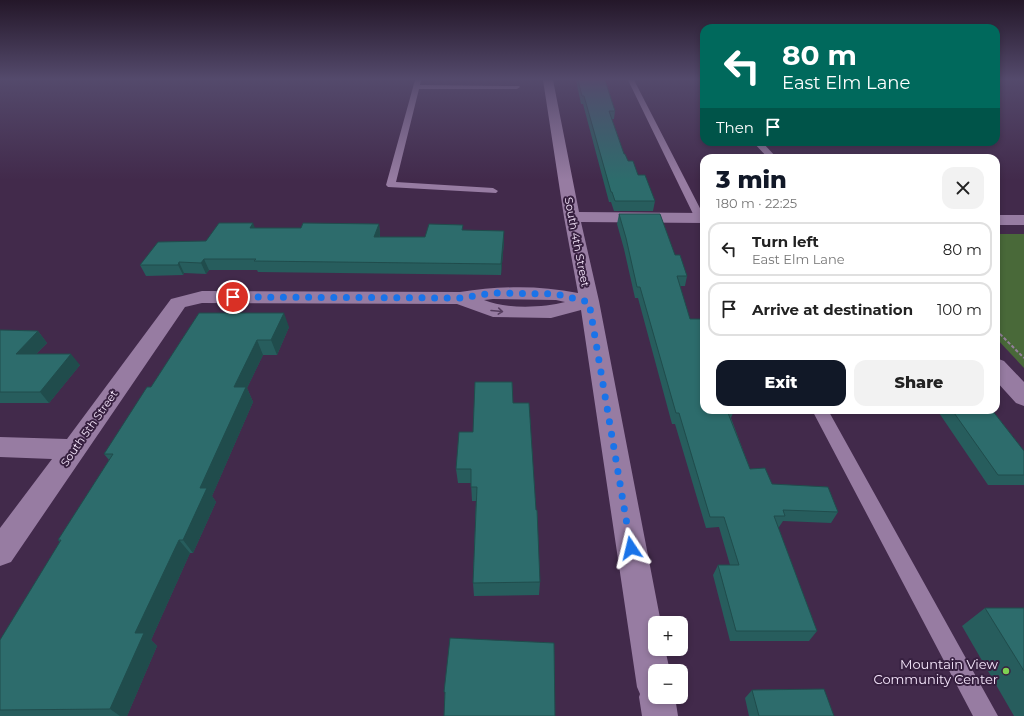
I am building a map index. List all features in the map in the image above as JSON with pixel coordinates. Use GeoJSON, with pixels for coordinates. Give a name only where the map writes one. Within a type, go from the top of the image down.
{"type":"FeatureCollection","features":[{"type":"Feature","properties":{"kind":"street","name":"South 4th Street"},"geometry":{"type":"LineString","coordinates":[[554,113],[589,302],[651,664]]}},
{"type":"Feature","properties":{"kind":"street"},"geometry":{"type":"LineString","coordinates":[[572,217],[700,218]]}},
{"type":"Feature","properties":{"kind":"street"},"geometry":{"type":"LineString","coordinates":[[1000,220],[1024,220]]}},
{"type":"Feature","properties":{"kind":"street","name":"South 5th Street"},"geometry":{"type":"LineString","coordinates":[[0,552],[178,303],[202,297],[460,298],[493,311],[551,312],[589,302]]}},
{"type":"Feature","properties":{"kind":"street"},"geometry":{"type":"LineString","coordinates":[[1000,370],[1024,397]]}},
{"type":"Feature","properties":{"kind":"street"},"geometry":{"type":"LineString","coordinates":[[0,447],[74,449]]}},
{"type":"Feature","properties":{"kind":"street"},"geometry":{"type":"LineString","coordinates":[[658,704],[660,716]]}},
{"type":"Feature","properties":{"kind":"lane"},"geometry":{"type":"LineString","coordinates":[[409,113],[391,185],[493,191]]}},
{"type":"Feature","properties":{"kind":"lane"},"geometry":{"type":"LineString","coordinates":[[648,113],[700,214]]}},
{"type":"Feature","properties":{"kind":"lane"},"geometry":{"type":"LineString","coordinates":[[761,146],[769,154]]}},
{"type":"Feature","properties":{"kind":"lane"},"geometry":{"type":"LineString","coordinates":[[822,414],[986,716]]}},
{"type":"Feature","properties":{"kind":"path"},"geometry":{"type":"LineString","coordinates":[[1000,334],[1024,358]]}},
{"type":"Feature","properties":{"kind":"green space"},"geometry":{"type":"Polygon","coordinates":[[[1000,234],[1024,234],[1024,368],[1000,342],[1000,234]]]}},
{"type":"Feature","properties":{"kind":"building"},"geometry":{"type":"Polygon","coordinates":[[[589,113],[610,113],[624,154],[628,161],[633,161],[638,175],[645,175],[655,201],[615,201],[611,192],[589,113]]]}},
{"type":"Feature","properties":{"kind":"building"},"geometry":{"type":"Polygon","coordinates":[[[619,214],[660,214],[675,255],[680,255],[687,276],[677,276],[690,319],[700,319],[700,414],[728,414],[750,469],[765,468],[772,484],[828,487],[838,512],[783,510],[785,516],[774,516],[817,631],[736,631],[718,565],[739,565],[724,517],[710,517],[679,413],[676,413],[640,287],[637,287],[619,214]]]}},
{"type":"Feature","properties":{"kind":"building"},"geometry":{"type":"Polygon","coordinates":[[[219,223],[253,223],[250,228],[301,228],[303,223],[379,224],[374,237],[425,237],[429,224],[463,225],[462,230],[504,231],[501,264],[204,259],[201,263],[179,262],[178,265],[140,265],[158,242],[206,241],[219,223]]]}},
{"type":"Feature","properties":{"kind":"building"},"geometry":{"type":"Polygon","coordinates":[[[199,313],[284,313],[271,340],[257,340],[234,387],[246,387],[200,488],[207,488],[183,540],[179,540],[135,633],[144,633],[110,709],[0,710],[0,640],[61,540],[58,540],[113,454],[104,454],[147,387],[151,387],[199,313]]]}},
{"type":"Feature","properties":{"kind":"building"},"geometry":{"type":"Polygon","coordinates":[[[0,330],[38,331],[16,354],[71,354],[40,392],[0,392],[0,330]]]}},
{"type":"Feature","properties":{"kind":"building"},"geometry":{"type":"Polygon","coordinates":[[[475,382],[512,382],[513,403],[529,403],[537,510],[540,582],[473,583],[477,487],[471,487],[471,469],[456,469],[459,432],[473,432],[475,382]]]}},
{"type":"Feature","properties":{"kind":"building"},"geometry":{"type":"Polygon","coordinates":[[[955,414],[995,414],[1024,451],[1024,475],[998,475],[955,414]]]}},
{"type":"Feature","properties":{"kind":"building"},"geometry":{"type":"Polygon","coordinates":[[[985,608],[1024,608],[1024,671],[985,608]]]}},
{"type":"Feature","properties":{"kind":"building"},"geometry":{"type":"Polygon","coordinates":[[[450,638],[554,643],[555,716],[444,716],[444,692],[450,638]]]}},
{"type":"Feature","properties":{"kind":"building"},"geometry":{"type":"Polygon","coordinates":[[[824,689],[834,716],[759,716],[752,690],[824,689]]]}},
{"type":"Feature","properties":{"kind":"place","name":"Mountain View Community Center"},"geometry":{"type":"Point","coordinates":[1006,671]}},
{"type":"Feature","properties":{"kind":"route"},"geometry":{"type":"LineString","coordinates":[[233,297],[460,298],[494,293],[524,293],[556,294],[589,302],[631,548]]}}]}
